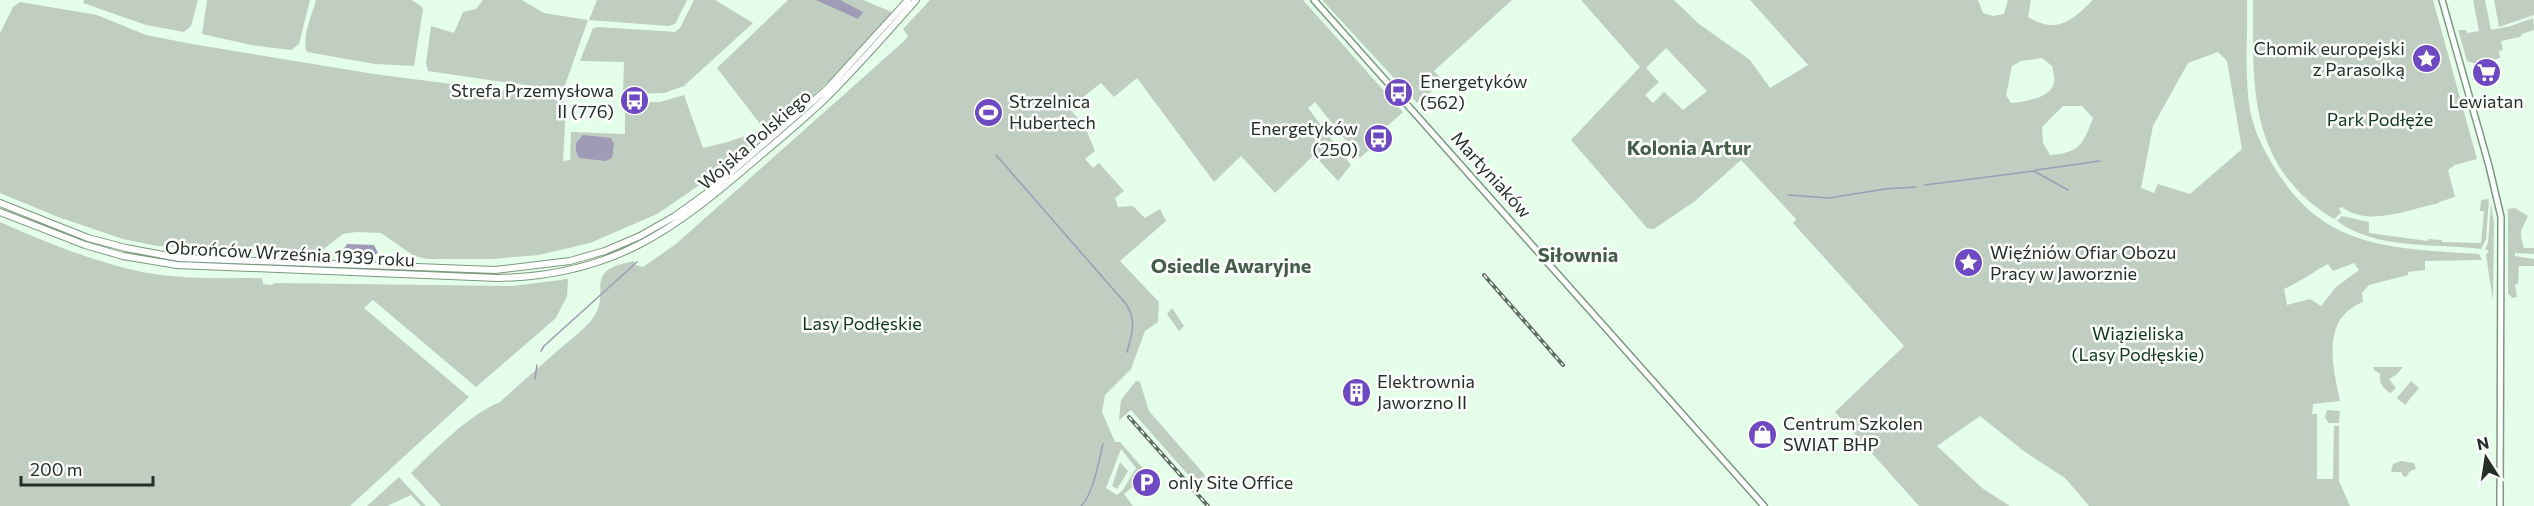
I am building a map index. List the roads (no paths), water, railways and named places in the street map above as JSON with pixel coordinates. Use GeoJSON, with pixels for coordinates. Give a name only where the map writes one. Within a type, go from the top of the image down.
{"type":"FeatureCollection","features":[{"type":"Feature","properties":{"kind":"main road","name":"Wojska Polskiego"},"geometry":{"type":"LineString","coordinates":[[585,257],[623,244],[654,229],[713,189],[826,89],[908,0]]}},
{"type":"Feature","properties":{"kind":"main road","name":"Wojska Polskiego"},"geometry":{"type":"LineString","coordinates":[[587,265],[624,253],[655,238],[708,201],[825,99],[916,0]]}},
{"type":"Feature","properties":{"kind":"main road","name":"Martyniaków"},"geometry":{"type":"LineString","coordinates":[[1314,0],[1764,506]]}},
{"type":"Feature","properties":{"kind":"main road"},"geometry":{"type":"LineString","coordinates":[[2442,0],[2500,208],[2500,506]]}},
{"type":"Feature","properties":{"kind":"main road","name":"Obrońców Września 1939 roku"},"geometry":{"type":"LineString","coordinates":[[0,203],[72,233],[107,244],[161,255],[197,259],[495,270],[544,266],[585,257]]}},
{"type":"Feature","properties":{"kind":"main road","name":"Obrońców Września 1939 roku"},"geometry":{"type":"LineString","coordinates":[[0,212],[105,252],[159,263],[199,267],[498,278],[549,274],[587,265]]}},
{"type":"Feature","properties":{"kind":"main road"},"geometry":{"type":"LineString","coordinates":[[585,257],[587,265]]}},
{"type":"Feature","properties":{"kind":"waterway"},"geometry":{"type":"LineString","coordinates":[[996,155],[1126,304],[1132,316],[1132,333],[1127,352]]}},
{"type":"Feature","properties":{"kind":"waterway"},"geometry":{"type":"LineString","coordinates":[[2036,170],[2100,161]]}},
{"type":"Feature","properties":{"kind":"waterway"},"geometry":{"type":"LineString","coordinates":[[1925,185],[2034,171],[2068,190]]}},
{"type":"Feature","properties":{"kind":"waterway"},"geometry":{"type":"LineString","coordinates":[[1788,195],[1829,198],[1885,189],[1915,187]]}},
{"type":"Feature","properties":{"kind":"waterway"},"geometry":{"type":"LineString","coordinates":[[541,351],[637,262]]}},
{"type":"Feature","properties":{"kind":"waterway"},"geometry":{"type":"LineString","coordinates":[[535,379],[537,365]]}},
{"type":"Feature","properties":{"kind":"waterway"},"geometry":{"type":"LineString","coordinates":[[1081,506],[1092,486],[1103,444]]}},
{"type":"Feature","properties":{"kind":"railway"},"geometry":{"type":"LineString","coordinates":[[1484,275],[1563,365]]}},
{"type":"Feature","properties":{"kind":"railway"},"geometry":{"type":"LineString","coordinates":[[1129,417],[1208,506]]}},
{"type":"Feature","properties":{"kind":"place","name":"Chomik europejski z Parasolką"},"geometry":{"type":"Point","coordinates":[2426,59]}},
{"type":"Feature","properties":{"kind":"place","name":"Lewiatan"},"geometry":{"type":"Point","coordinates":[2486,73]}},
{"type":"Feature","properties":{"kind":"place","name":"Energetyków (562)"},"geometry":{"type":"Point","coordinates":[1399,92]}},
{"type":"Feature","properties":{"kind":"place","name":"Strefa Przemysłowa II (776)"},"geometry":{"type":"Point","coordinates":[635,101]}},
{"type":"Feature","properties":{"kind":"place","name":"Strzelnica Hubertech"},"geometry":{"type":"Point","coordinates":[988,112]}},
{"type":"Feature","properties":{"kind":"place","name":"Energetyków (250)"},"geometry":{"type":"Point","coordinates":[1379,139]}},
{"type":"Feature","properties":{"kind":"place","name":"Więźniów Ofiar Obozu Pracy w Jaworznie"},"geometry":{"type":"Point","coordinates":[1969,263]}},
{"type":"Feature","properties":{"kind":"place","name":"Elektrownia Jaworzno II"},"geometry":{"type":"Point","coordinates":[1356,392]}},
{"type":"Feature","properties":{"kind":"place","name":"Centrum Szkolen SWIAT BHP"},"geometry":{"type":"Point","coordinates":[1762,434]}},
{"type":"Feature","properties":{"kind":"place","name":"only Site Office"},"geometry":{"type":"Point","coordinates":[1147,483]}},
{"type":"Feature","properties":{"kind":"district","name":"Kolonia Artur"},"geometry":{"type":"Point","coordinates":[1689,148]}},
{"type":"Feature","properties":{"kind":"district","name":"Siłownia"},"geometry":{"type":"Point","coordinates":[1578,255]}},
{"type":"Feature","properties":{"kind":"district","name":"Osiedle Awaryjne"},"geometry":{"type":"Point","coordinates":[1231,266]}},
{"type":"Feature","properties":{"kind":"park label","name":"Park Podłęże"},"geometry":{"type":"Point","coordinates":[2380,120]}},
{"type":"Feature","properties":{"kind":"park label","name":"Lasy Podłęskie"},"geometry":{"type":"Point","coordinates":[862,324]}},
{"type":"Feature","properties":{"kind":"park label","name":"Wiązieliska (Lasy Podłęskie)"},"geometry":{"type":"Point","coordinates":[2138,344]}}]}
